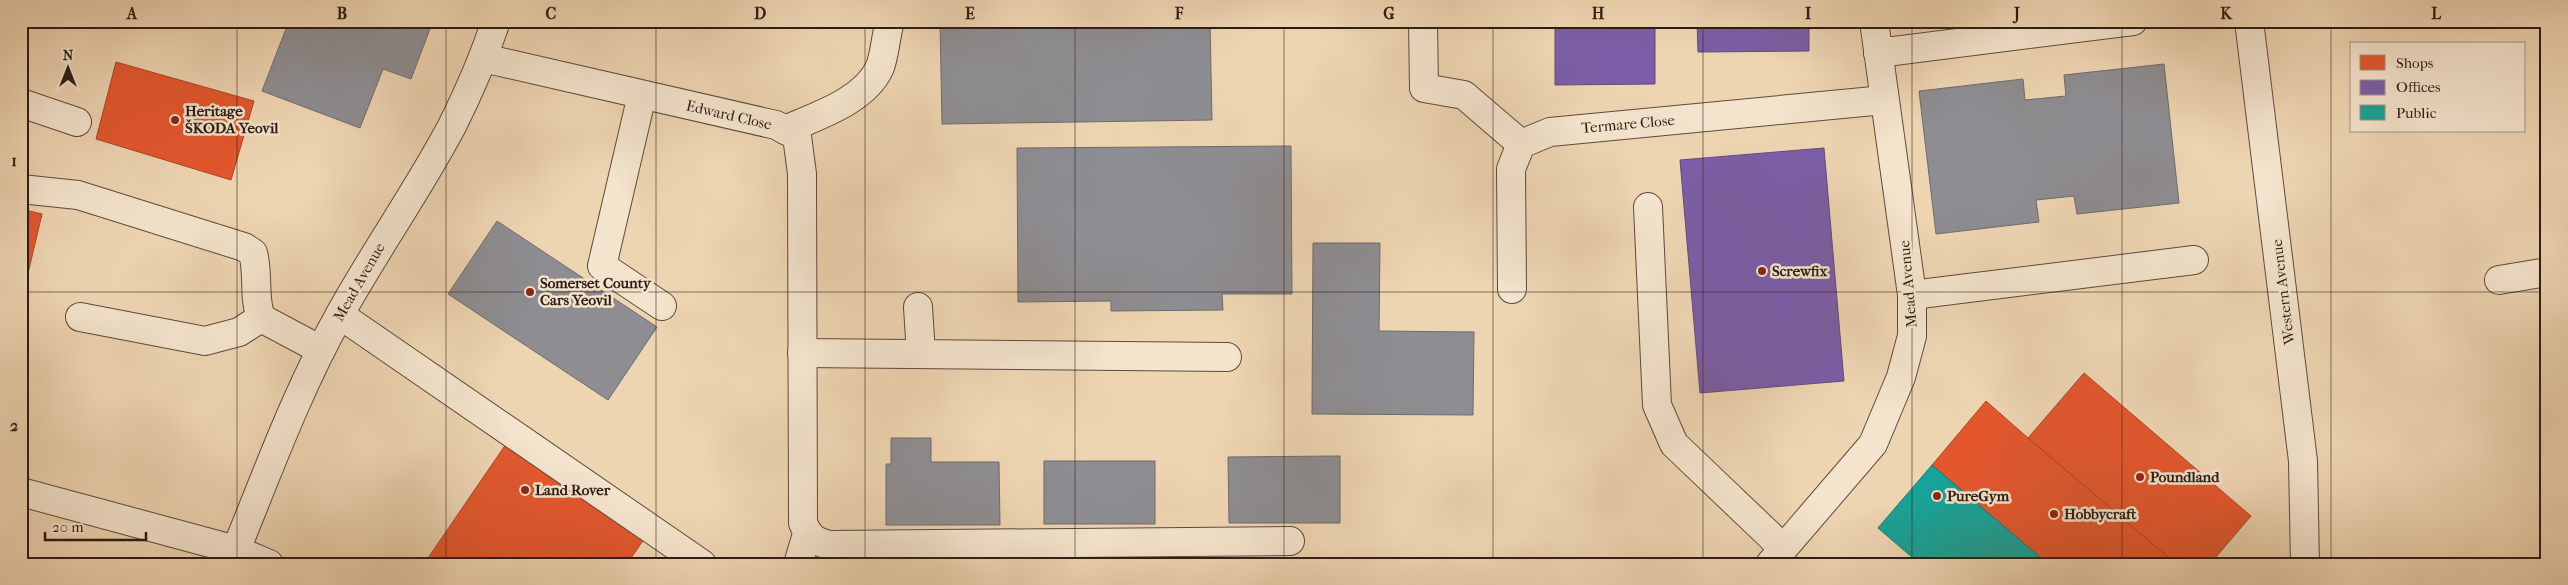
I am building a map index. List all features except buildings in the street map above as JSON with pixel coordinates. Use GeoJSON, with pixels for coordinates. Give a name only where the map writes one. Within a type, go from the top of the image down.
{"type":"FeatureCollection","features":[{"type":"Feature","properties":{"kind":"street","name":"Mead Avenue"},"geometry":{"type":"LineString","coordinates":[[236,550],[270,465],[321,350],[452,126],[483,58],[496,21]]}},
{"type":"Feature","properties":{"kind":"street"},"geometry":{"type":"LineString","coordinates":[[785,130],[834,108],[864,88],[880,67],[890,21]]}},
{"type":"Feature","properties":{"kind":"street"},"geometry":{"type":"LineString","coordinates":[[1423,21],[1424,88],[1464,95],[1521,144],[1511,169],[1512,289]]}},
{"type":"Feature","properties":{"kind":"street","name":"Mead Avenue"},"geometry":{"type":"LineString","coordinates":[[1776,556],[1873,444],[1901,377],[1912,336],[1912,295],[1874,21]]}},
{"type":"Feature","properties":{"kind":"street"},"geometry":{"type":"LineString","coordinates":[[1878,53],[2133,21]]}},
{"type":"Feature","properties":{"kind":"street","name":"Western Avenue"},"geometry":{"type":"LineString","coordinates":[[2249,21],[2303,461],[2304,564]]}},
{"type":"Feature","properties":{"kind":"street","name":"Edward Close"},"geometry":{"type":"LineString","coordinates":[[483,58],[776,126],[797,136],[802,174],[803,523],[807,534]]}},
{"type":"Feature","properties":{"kind":"street"},"geometry":{"type":"LineString","coordinates":[[642,94],[602,266],[662,306]]}},
{"type":"Feature","properties":{"kind":"street","name":"Termare Close"},"geometry":{"type":"LineString","coordinates":[[1521,144],[1550,132],[1884,100]]}},
{"type":"Feature","properties":{"kind":"street"},"geometry":{"type":"LineString","coordinates":[[21,103],[77,122]]}},
{"type":"Feature","properties":{"kind":"street"},"geometry":{"type":"LineString","coordinates":[[21,188],[78,195],[244,247],[253,253],[256,264],[256,305],[260,318],[321,350]]}},
{"type":"Feature","properties":{"kind":"street"},"geometry":{"type":"LineString","coordinates":[[1648,207],[1658,405],[1674,444],[1776,556]]}},
{"type":"Feature","properties":{"kind":"street"},"geometry":{"type":"LineString","coordinates":[[1912,295],[2194,260]]}},
{"type":"Feature","properties":{"kind":"street"},"geometry":{"type":"LineString","coordinates":[[2499,280],[2547,272]]}},
{"type":"Feature","properties":{"kind":"street"},"geometry":{"type":"LineString","coordinates":[[918,307],[921,354]]}},
{"type":"Feature","properties":{"kind":"street"},"geometry":{"type":"LineString","coordinates":[[340,315],[702,564]]}},
{"type":"Feature","properties":{"kind":"street"},"geometry":{"type":"LineString","coordinates":[[80,317],[205,341],[239,332],[260,318]]}},
{"type":"Feature","properties":{"kind":"street"},"geometry":{"type":"LineString","coordinates":[[802,353],[1227,357]]}},
{"type":"Feature","properties":{"kind":"street"},"geometry":{"type":"LineString","coordinates":[[21,492],[236,550],[269,564]]}},
{"type":"Feature","properties":{"kind":"street"},"geometry":{"type":"LineString","coordinates":[[798,564],[807,534],[817,542],[830,545],[1290,541]]}},
{"type":"Feature","properties":{"kind":"place","name":"Heritage ŠKODA Yeovil"},"geometry":{"type":"Point","coordinates":[175,120]}},
{"type":"Feature","properties":{"kind":"place","name":"Screwfix"},"geometry":{"type":"Point","coordinates":[1762,271]}},
{"type":"Feature","properties":{"kind":"place","name":"Somerset County Cars Yeovil"},"geometry":{"type":"Point","coordinates":[530,292]}},
{"type":"Feature","properties":{"kind":"place","name":"Poundland"},"geometry":{"type":"Point","coordinates":[2140,477]}},
{"type":"Feature","properties":{"kind":"place","name":"Land Rover"},"geometry":{"type":"Point","coordinates":[525,490]}},
{"type":"Feature","properties":{"kind":"place","name":"PureGym"},"geometry":{"type":"Point","coordinates":[1937,496]}},
{"type":"Feature","properties":{"kind":"place","name":"Hobbycraft"},"geometry":{"type":"Point","coordinates":[2054,514]}}]}
